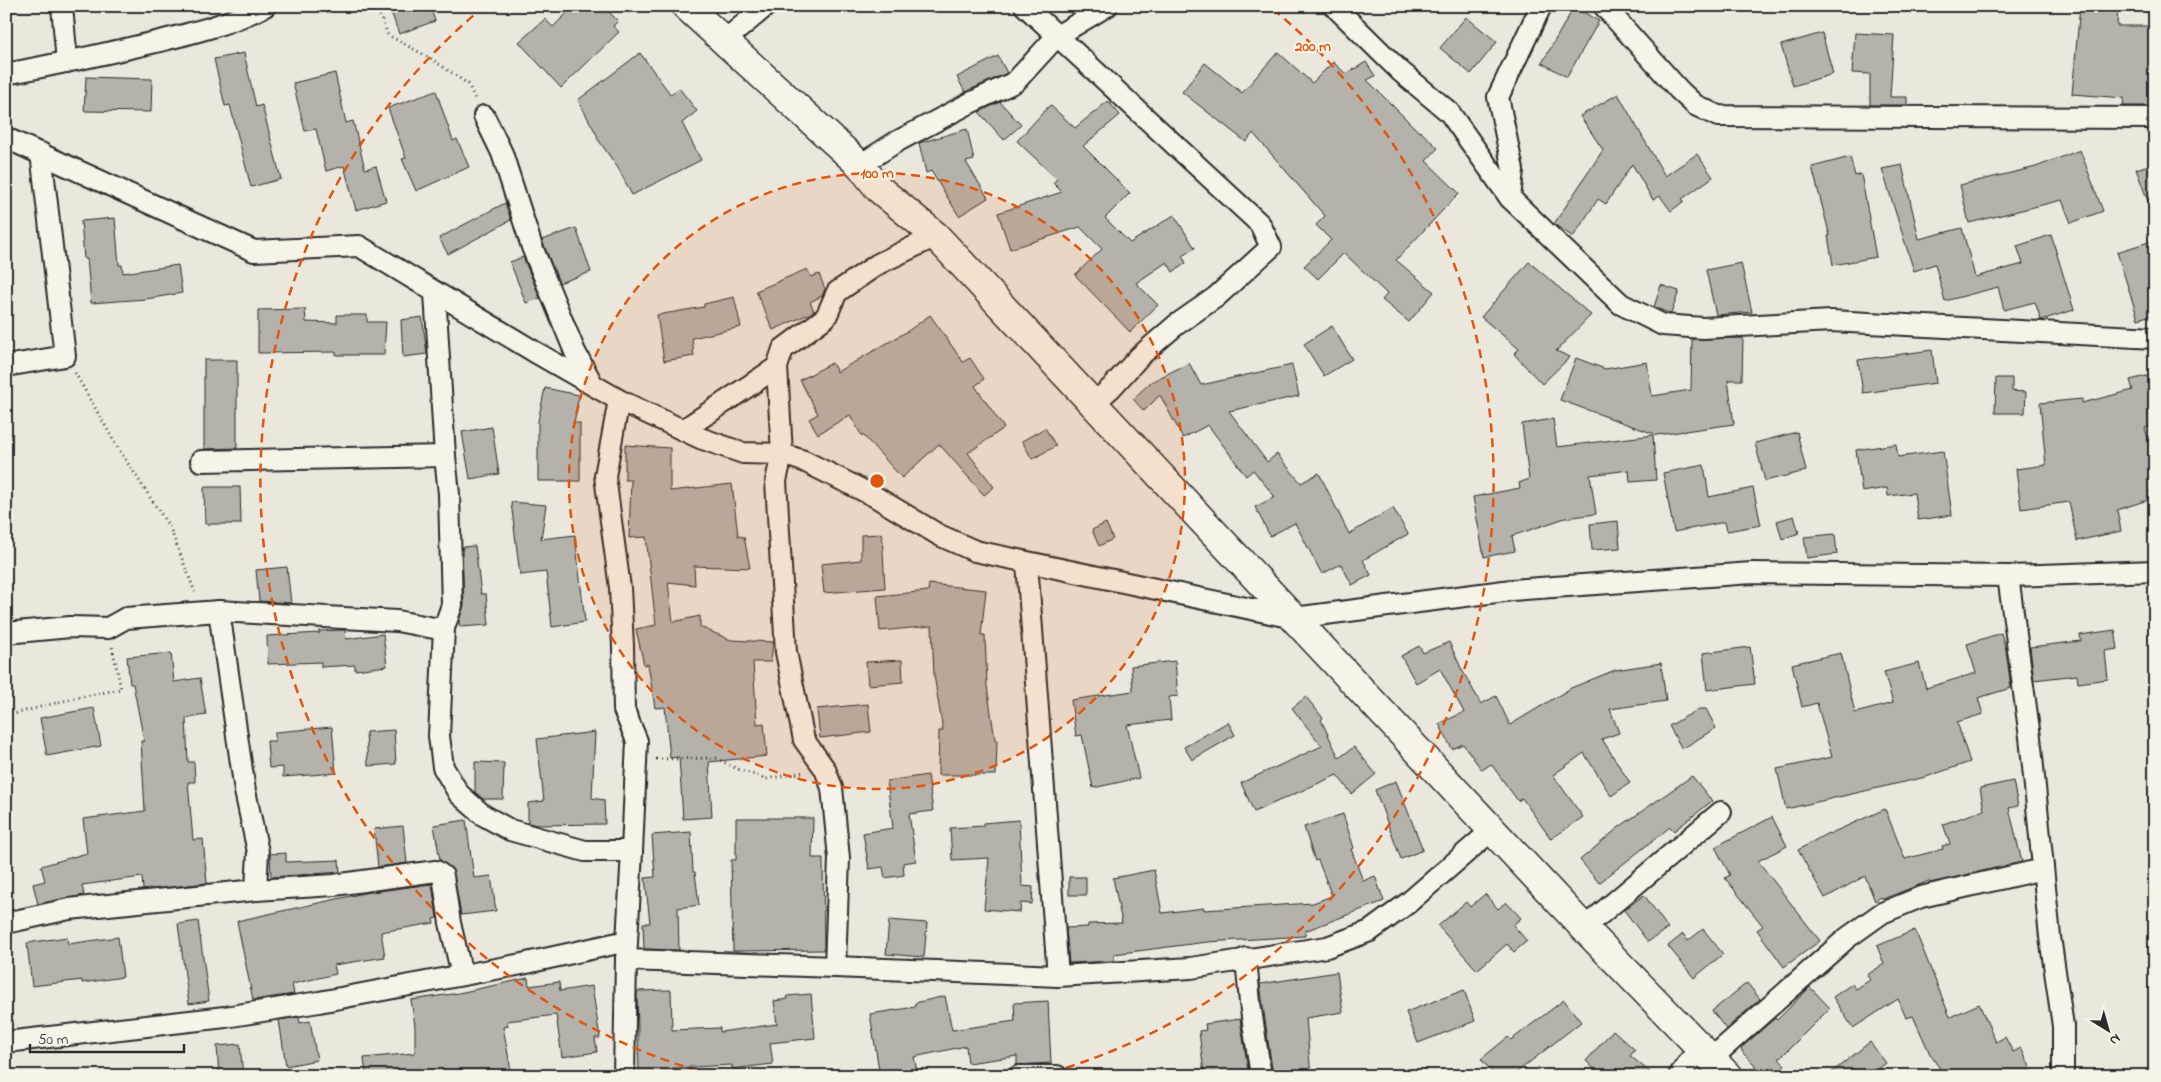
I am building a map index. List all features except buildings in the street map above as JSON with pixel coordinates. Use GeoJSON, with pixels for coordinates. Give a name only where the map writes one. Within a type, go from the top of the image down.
{"type":"FeatureCollection","features":[{"type":"Feature","properties":{"kind":"street"},"geometry":{"type":"LineString","coordinates":[[62,6],[67,62]]}},
{"type":"Feature","properties":{"kind":"street"},"geometry":{"type":"LineString","coordinates":[[6,74],[67,62],[212,28],[248,15],[265,6]]}},
{"type":"Feature","properties":{"kind":"street"},"geometry":{"type":"LineString","coordinates":[[686,6],[860,165],[879,189],[936,236],[1584,928],[1713,1060]]}},
{"type":"Feature","properties":{"kind":"street"},"geometry":{"type":"LineString","coordinates":[[724,41],[766,6]]}},
{"type":"Feature","properties":{"kind":"street"},"geometry":{"type":"LineString","coordinates":[[1025,6],[1260,224],[1271,247],[1216,296],[1176,325],[1140,356],[1111,388],[1093,404]]}},
{"type":"Feature","properties":{"kind":"street"},"geometry":{"type":"LineString","coordinates":[[860,165],[896,142],[962,107],[1015,82],[1057,36],[1106,6]]}},
{"type":"Feature","properties":{"kind":"street"},"geometry":{"type":"LineString","coordinates":[[1334,6],[1400,71],[1449,112],[1510,198],[1621,304],[1662,325],[1703,328],[1832,321],[2155,338]]}},
{"type":"Feature","properties":{"kind":"street"},"geometry":{"type":"LineString","coordinates":[[1510,198],[1513,170],[1498,97],[1541,6]]}},
{"type":"Feature","properties":{"kind":"street"},"geometry":{"type":"LineString","coordinates":[[1604,6],[1695,105],[1718,116],[2155,118]]}},
{"type":"Feature","properties":{"kind":"street"},"geometry":{"type":"LineString","coordinates":[[484,116],[502,153],[532,247],[575,352],[594,386]]}},
{"type":"Feature","properties":{"kind":"street"},"geometry":{"type":"LineString","coordinates":[[6,138],[254,251],[359,246],[435,293],[619,400],[683,430],[743,453],[782,454],[804,460],[865,491],[939,535],[975,552],[1294,618],[1512,590],[1752,573],[2008,576],[2155,571]]}},
{"type":"Feature","properties":{"kind":"street"},"geometry":{"type":"LineString","coordinates":[[6,366],[65,356],[41,153]]}},
{"type":"Feature","properties":{"kind":"street"},"geometry":{"type":"LineString","coordinates":[[835,967],[839,858],[832,788],[825,769],[804,740],[786,652],[776,481],[782,454],[777,367],[783,349],[826,317],[837,292],[878,264],[936,236]]}},
{"type":"Feature","properties":{"kind":"street"},"geometry":{"type":"LineString","coordinates":[[435,293],[449,494],[452,605],[444,628],[439,736],[443,767],[459,794],[483,816],[510,830],[585,851],[632,851]]}},
{"type":"Feature","properties":{"kind":"street"},"geometry":{"type":"LineString","coordinates":[[683,430],[777,367]]}},
{"type":"Feature","properties":{"kind":"street"},"geometry":{"type":"LineString","coordinates":[[619,400],[605,476],[620,588],[624,710],[637,741],[626,950],[624,1076]]}},
{"type":"Feature","properties":{"kind":"street"},"geometry":{"type":"LineString","coordinates":[[201,461],[445,456]]}},
{"type":"Feature","properties":{"kind":"street"},"geometry":{"type":"LineString","coordinates":[[1027,563],[1058,976]]}},
{"type":"Feature","properties":{"kind":"street"},"geometry":{"type":"LineString","coordinates":[[2008,576],[2023,682],[2042,869],[2063,1026],[2063,1076]]}},
{"type":"Feature","properties":{"kind":"street"},"geometry":{"type":"LineString","coordinates":[[6,633],[70,627],[108,628],[126,618],[219,611],[397,621],[444,628]]}},
{"type":"Feature","properties":{"kind":"street"},"geometry":{"type":"LineString","coordinates":[[219,611],[245,791],[258,852],[256,890]]}},
{"type":"Feature","properties":{"kind":"street"},"geometry":{"type":"LineString","coordinates":[[1584,928],[1721,812]]}},
{"type":"Feature","properties":{"kind":"street"},"geometry":{"type":"LineString","coordinates":[[6,1042],[225,1017],[319,1002],[462,975],[626,950],[835,967],[1058,976],[1191,968],[1327,947],[1370,931],[1408,903],[1492,830]]}},
{"type":"Feature","properties":{"kind":"street"},"geometry":{"type":"LineString","coordinates":[[1679,1076],[1713,1060],[1847,938],[1882,913],[1921,897],[2042,869]]}},
{"type":"Feature","properties":{"kind":"street"},"geometry":{"type":"LineString","coordinates":[[6,923],[69,909],[256,890],[334,885],[436,871],[443,876],[450,922],[462,975]]}},
{"type":"Feature","properties":{"kind":"street"},"geometry":{"type":"LineString","coordinates":[[1246,958],[1250,1003],[1261,1076]]}},
{"type":"Feature","properties":{"kind":"street"},"geometry":{"type":"LineString","coordinates":[[1019,1076],[1057,1076]]}},
{"type":"Feature","properties":{"kind":"path"},"geometry":{"type":"LineString","coordinates":[[376,6],[388,35],[430,58],[468,84],[484,116]]}},
{"type":"Feature","properties":{"kind":"path"},"geometry":{"type":"LineString","coordinates":[[65,356],[118,448],[170,528],[196,594],[219,611]]}},
{"type":"Feature","properties":{"kind":"path"},"geometry":{"type":"LineString","coordinates":[[6,716],[75,698],[122,689],[108,628]]}},
{"type":"Feature","properties":{"kind":"path"},"geometry":{"type":"LineString","coordinates":[[637,758],[665,760],[716,758],[735,768],[766,779],[825,769]]}}]}
